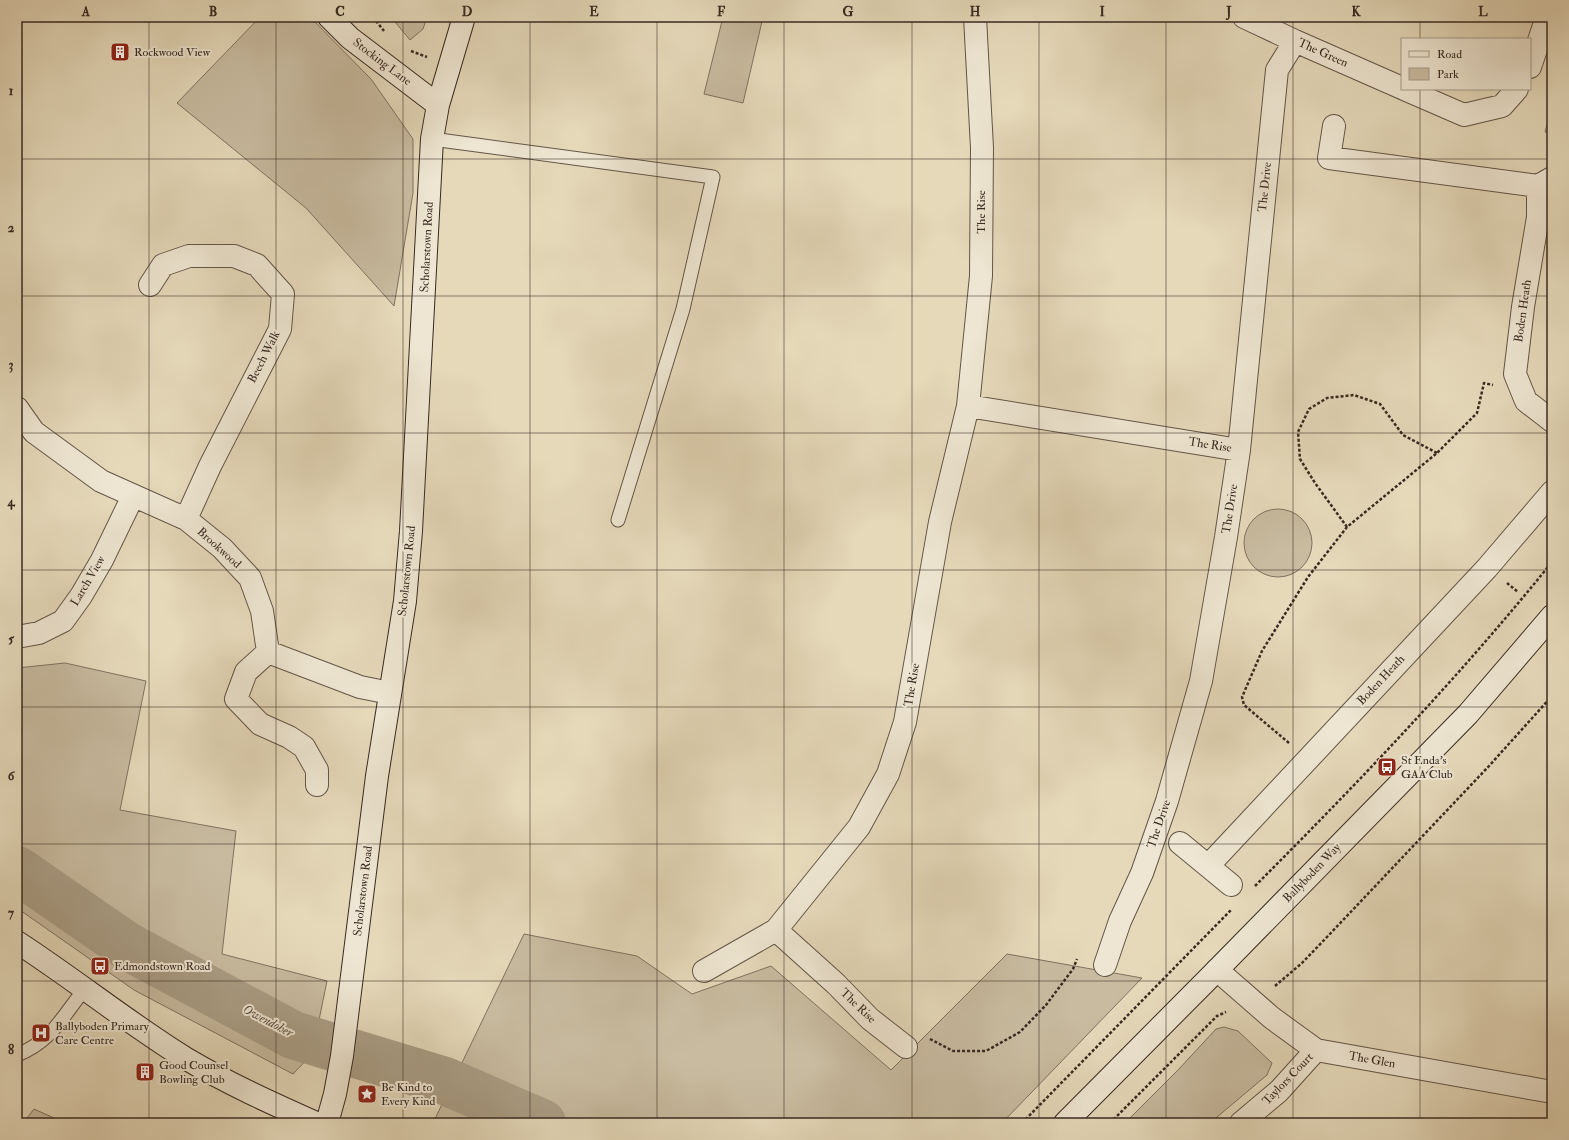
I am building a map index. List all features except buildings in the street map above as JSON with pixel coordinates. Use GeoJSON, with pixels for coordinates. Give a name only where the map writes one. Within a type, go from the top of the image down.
{"type":"FeatureCollection","features":[{"type":"Feature","properties":{"kind":"street","name":"Stocking Lane"},"geometry":{"type":"LineString","coordinates":[[329,17],[350,38],[438,105]]}},
{"type":"Feature","properties":{"kind":"street","name":"Scholarstown Road"},"geometry":{"type":"LineString","coordinates":[[327,1123],[335,1094],[342,1051],[377,776],[405,601],[411,531],[432,139],[438,105],[464,17]]}},
{"type":"Feature","properties":{"kind":"street","name":"The Rise"},"geometry":{"type":"LineString","coordinates":[[704,972],[776,930],[859,827],[888,774],[905,722],[940,522],[968,406],[981,276],[982,148],[975,17]]}},
{"type":"Feature","properties":{"kind":"street","name":"The Green"},"geometry":{"type":"LineString","coordinates":[[1244,17],[1294,41],[1401,87]]}},
{"type":"Feature","properties":{"kind":"street"},"geometry":{"type":"LineString","coordinates":[[1531,64],[1547,17]]}},
{"type":"Feature","properties":{"kind":"street","name":"The Drive"},"geometry":{"type":"LineString","coordinates":[[1105,965],[1120,921],[1142,873],[1166,801],[1201,681],[1226,537],[1239,450],[1277,70],[1294,41]]}},
{"type":"Feature","properties":{"kind":"street","name":"The Green"},"geometry":{"type":"LineString","coordinates":[[1408,90],[1464,115],[1502,106],[1516,90]]}},
{"type":"Feature","properties":{"kind":"street","name":"Boden Heath"},"geometry":{"type":"LineString","coordinates":[[1334,126],[1329,158],[1545,182],[1523,307],[1515,374],[1526,401],[1552,420]]}},
{"type":"Feature","properties":{"kind":"street","name":"Beech Walk"},"geometry":{"type":"LineString","coordinates":[[150,285],[163,265],[189,256],[234,256],[257,264],[283,294],[280,329],[217,453],[186,519]]}},
{"type":"Feature","properties":{"kind":"street","name":"The Rise"},"geometry":{"type":"LineString","coordinates":[[968,406],[1239,450]]}},
{"type":"Feature","properties":{"kind":"street","name":"Brookwood"},"geometry":{"type":"LineString","coordinates":[[17,408],[34,432],[102,481],[186,519],[222,548],[250,578],[262,611],[268,652]]}},
{"type":"Feature","properties":{"kind":"street","name":"Boden Heath"},"geometry":{"type":"LineString","coordinates":[[1208,866],[1486,568],[1552,492]]}},
{"type":"Feature","properties":{"kind":"street","name":"Larch View"},"geometry":{"type":"LineString","coordinates":[[17,638],[39,633],[63,621],[81,596],[102,560],[133,496]]}},
{"type":"Feature","properties":{"kind":"street","name":"Ballyboden Way"},"geometry":{"type":"LineString","coordinates":[[1065,1123],[1468,714],[1552,616]]}},
{"type":"Feature","properties":{"kind":"street"},"geometry":{"type":"LineString","coordinates":[[317,786],[317,770],[304,747],[289,737],[260,724],[236,699],[246,672],[268,652],[360,687],[390,693]]}},
{"type":"Feature","properties":{"kind":"street"},"geometry":{"type":"LineString","coordinates":[[1180,843],[1208,866],[1234,895]]}},
{"type":"Feature","properties":{"kind":"street","name":"The Rise"},"geometry":{"type":"LineString","coordinates":[[776,930],[836,984],[870,1019],[906,1048]]}},
{"type":"Feature","properties":{"kind":"street"},"geometry":{"type":"LineString","coordinates":[[17,942],[48,962],[84,990],[185,1058],[254,1096],[316,1123]]}},
{"type":"Feature","properties":{"kind":"street","name":"The Glen"},"geometry":{"type":"LineString","coordinates":[[1217,970],[1272,1018],[1316,1050],[1552,1092]]}},
{"type":"Feature","properties":{"kind":"street","name":"Taylors Court"},"geometry":{"type":"LineString","coordinates":[[1241,1123],[1279,1091],[1316,1050]]}},
{"type":"Feature","properties":{"kind":"lane"},"geometry":{"type":"LineString","coordinates":[[432,139],[712,177],[683,309],[618,520]]}},
{"type":"Feature","properties":{"kind":"lane"},"geometry":{"type":"LineString","coordinates":[[17,1055],[38,1045],[56,1027],[84,990]]}},
{"type":"Feature","properties":{"kind":"path"},"geometry":{"type":"LineString","coordinates":[[1308,759],[1244,705],[1242,697],[1266,645],[1308,577],[1346,527],[1437,453],[1477,413],[1484,384],[1506,388],[1520,385]]}},
{"type":"Feature","properties":{"kind":"path"},"geometry":{"type":"LineString","coordinates":[[1346,527],[1315,484],[1300,459],[1298,432],[1309,410],[1326,398],[1354,395],[1380,404],[1403,434],[1437,453]]}},
{"type":"Feature","properties":{"kind":"path"},"geometry":{"type":"LineString","coordinates":[[1254,888],[1327,814],[1439,695],[1552,562]]}},
{"type":"Feature","properties":{"kind":"path"},"geometry":{"type":"LineString","coordinates":[[1110,1123],[1217,1016],[1249,998],[1271,989],[1302,963],[1490,766],[1552,696]]}},
{"type":"Feature","properties":{"kind":"path"},"geometry":{"type":"LineString","coordinates":[[1022,1123],[1234,895]]}},
{"type":"Feature","properties":{"kind":"path"},"geometry":{"type":"LineString","coordinates":[[926,1036],[953,1051],[986,1051],[1020,1032],[1046,1005],[1073,969],[1076,959]]}},
{"type":"Feature","properties":{"kind":"green space"},"geometry":{"type":"Polygon","coordinates":[[[260,17],[310,17],[371,79],[413,139],[413,193],[394,306],[306,208],[177,103],[260,17]]]}},
{"type":"Feature","properties":{"kind":"green space"},"geometry":{"type":"Polygon","coordinates":[[[391,17],[427,17],[423,29],[410,40],[391,17]]]}},
{"type":"Feature","properties":{"kind":"green space"},"geometry":{"type":"Polygon","coordinates":[[[723,17],[763,17],[743,103],[704,94],[723,17]]]}},
{"type":"Feature","properties":{"kind":"green space"},"geometry":{"type":"Polygon","coordinates":[[[1552,107],[1552,136],[1545,132],[1552,107]]]}},
{"type":"Feature","properties":{"kind":"green space"},"geometry":{"type":"Polygon","coordinates":[[[1278,509],[1291,512],[1302,519],[1309,530],[1312,543],[1309,556],[1302,567],[1291,574],[1278,577],[1265,574],[1254,567],[1247,556],[1244,543],[1247,530],[1254,519],[1265,512],[1278,509]]]}},
{"type":"Feature","properties":{"kind":"green space"},"geometry":{"type":"Polygon","coordinates":[[[65,663],[146,681],[120,810],[236,831],[222,954],[327,981],[312,1054],[293,1074],[134,990],[17,908],[17,668],[65,663]]]}},
{"type":"Feature","properties":{"kind":"green space"},"geometry":{"type":"Polygon","coordinates":[[[524,934],[637,956],[692,994],[771,966],[891,1070],[1007,954],[1142,978],[1002,1123],[433,1123],[524,934]]]}},
{"type":"Feature","properties":{"kind":"green space"},"geometry":{"type":"Polygon","coordinates":[[[1224,1027],[1238,1031],[1272,1063],[1267,1075],[1210,1123],[1125,1123],[1178,1070],[1216,1029],[1224,1027]]]}},
{"type":"Feature","properties":{"kind":"green space"},"geometry":{"type":"Polygon","coordinates":[[[34,1109],[65,1123],[23,1123],[34,1109]]]}},
{"type":"Feature","properties":{"kind":"waterway","name":"Owendoher"},"geometry":{"type":"LineString","coordinates":[[17,870],[127,946],[293,1035],[445,1081],[542,1123]]}},
{"type":"Feature","properties":{"kind":"place","name":"Rockwood View"},"geometry":{"type":"Point","coordinates":[120,52]}},
{"type":"Feature","properties":{"kind":"place","name":"St Enda's GAA Club"},"geometry":{"type":"Point","coordinates":[1387,767]}},
{"type":"Feature","properties":{"kind":"place","name":"Edmondstown Road"},"geometry":{"type":"Point","coordinates":[100,966]}},
{"type":"Feature","properties":{"kind":"place","name":"Ballyboden Primary Care Centre"},"geometry":{"type":"Point","coordinates":[41,1033]}},
{"type":"Feature","properties":{"kind":"place","name":"Good Counsel Bowling Club"},"geometry":{"type":"Point","coordinates":[145,1072]}},
{"type":"Feature","properties":{"kind":"place","name":"Be Kind to Every Kind"},"geometry":{"type":"Point","coordinates":[367,1094]}}]}
